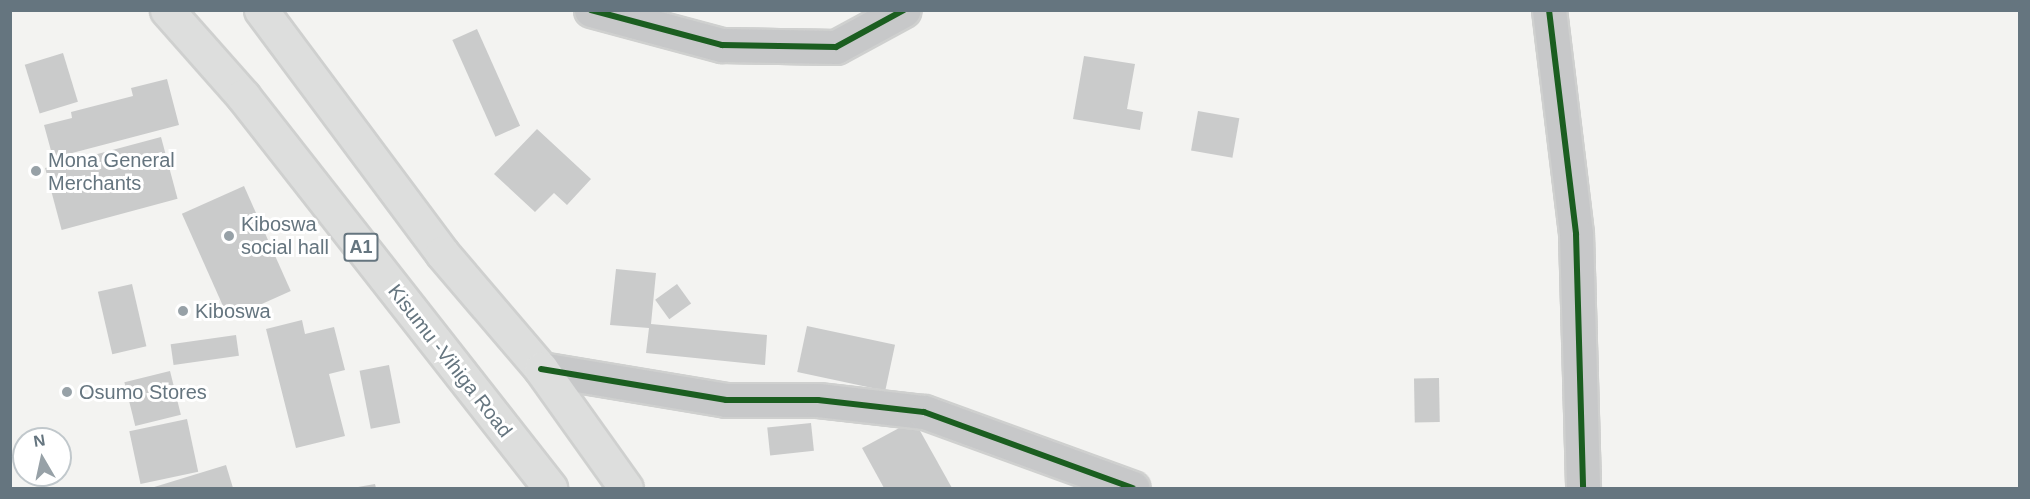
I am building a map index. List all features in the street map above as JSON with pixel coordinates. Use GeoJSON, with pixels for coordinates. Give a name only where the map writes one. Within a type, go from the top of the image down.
{"type":"FeatureCollection","features":[{"type":"Feature","properties":{"kind":"highway","name":"Kisumu -Vihiga Road"},"geometry":{"type":"LineString","coordinates":[[167,10],[243,96],[550,489]]}},
{"type":"Feature","properties":{"kind":"highway"},"geometry":{"type":"LineString","coordinates":[[261,10],[442,253],[542,369],[626,489]]}},
{"type":"Feature","properties":{"kind":"street"},"geometry":{"type":"LineString","coordinates":[[591,10],[722,45],[836,47],[904,10]]}},
{"type":"Feature","properties":{"kind":"street"},"geometry":{"type":"LineString","coordinates":[[1549,10],[1576,234],[1583,489]]}},
{"type":"Feature","properties":{"kind":"street"},"geometry":{"type":"LineString","coordinates":[[542,369],[726,400],[818,400],[924,412],[1133,489]]}},
{"type":"Feature","properties":{"kind":"building"},"geometry":{"type":"Polygon","coordinates":[[[477,29],[520,126],[495,137],[452,40],[477,29]]]}},
{"type":"Feature","properties":{"kind":"building"},"geometry":{"type":"Polygon","coordinates":[[[63,53],[78,102],[40,113],[25,65],[63,53]]]}},
{"type":"Feature","properties":{"kind":"building"},"geometry":{"type":"Polygon","coordinates":[[[1084,56],[1135,64],[1127,109],[1143,112],[1140,130],[1073,119],[1084,56]]]}},
{"type":"Feature","properties":{"kind":"building"},"geometry":{"type":"Polygon","coordinates":[[[167,79],[179,125],[53,158],[44,125],[72,118],[71,112],[133,96],[131,88],[167,79]]]}},
{"type":"Feature","properties":{"kind":"building"},"geometry":{"type":"Polygon","coordinates":[[[1198,111],[1239,118],[1232,158],[1191,150],[1198,111]]]}},
{"type":"Feature","properties":{"kind":"building"},"geometry":{"type":"Polygon","coordinates":[[[537,129],[591,179],[567,205],[554,193],[535,212],[494,174],[537,129]]]}},
{"type":"Feature","properties":{"kind":"building"},"geometry":{"type":"Polygon","coordinates":[[[161,137],[178,199],[62,230],[45,168],[161,137]]]}},
{"type":"Feature","properties":{"kind":"building","name":"Kiboswa social hall"},"geometry":{"type":"Polygon","coordinates":[[[244,186],[291,291],[229,319],[182,214],[244,186]]]}},
{"type":"Feature","properties":{"kind":"building"},"geometry":{"type":"Polygon","coordinates":[[[616,269],[656,273],[651,324],[767,335],[765,365],[646,353],[649,328],[610,325],[616,269]]]}},
{"type":"Feature","properties":{"kind":"building"},"geometry":{"type":"Polygon","coordinates":[[[132,284],[146,346],[112,354],[98,292],[132,284]]]}},
{"type":"Feature","properties":{"kind":"building"},"geometry":{"type":"Polygon","coordinates":[[[677,284],[691,303],[669,319],[655,300],[677,284]]]}},
{"type":"Feature","properties":{"kind":"building"},"geometry":{"type":"Polygon","coordinates":[[[302,320],[305,334],[334,327],[345,370],[329,374],[345,436],[296,448],[266,329],[302,320]]]}},
{"type":"Feature","properties":{"kind":"building"},"geometry":{"type":"Polygon","coordinates":[[[807,326],[895,345],[885,391],[797,372],[807,326]]]}},
{"type":"Feature","properties":{"kind":"building"},"geometry":{"type":"Polygon","coordinates":[[[236,335],[239,356],[174,365],[171,344],[236,335]]]}},
{"type":"Feature","properties":{"kind":"building"},"geometry":{"type":"Polygon","coordinates":[[[389,365],[400,423],[371,429],[360,371],[389,365]]]}},
{"type":"Feature","properties":{"kind":"building"},"geometry":{"type":"Polygon","coordinates":[[[170,371],[181,415],[135,426],[124,382],[170,371]]]}},
{"type":"Feature","properties":{"kind":"building"},"geometry":{"type":"Polygon","coordinates":[[[1414,378],[1439,378],[1440,422],[1415,422],[1414,378]]]}},
{"type":"Feature","properties":{"kind":"building"},"geometry":{"type":"Polygon","coordinates":[[[187,419],[198,472],[141,484],[129,431],[187,419]]]}},
{"type":"Feature","properties":{"kind":"building"},"geometry":{"type":"Polygon","coordinates":[[[914,420],[952,488],[884,488],[862,448],[914,420]]]}},
{"type":"Feature","properties":{"kind":"building"},"geometry":{"type":"Polygon","coordinates":[[[811,423],[814,451],[770,455],[767,428],[811,423]]]}},
{"type":"Feature","properties":{"kind":"building"},"geometry":{"type":"Polygon","coordinates":[[[226,465],[233,488],[151,488],[226,465]]]}},
{"type":"Feature","properties":{"kind":"building"},"geometry":{"type":"Polygon","coordinates":[[[375,484],[376,488],[358,487],[375,484]]]}},
{"type":"Feature","properties":{"kind":"cycle path"},"geometry":{"type":"LineString","coordinates":[[591,10],[722,45],[836,47],[904,10]]}},
{"type":"Feature","properties":{"kind":"cycle path"},"geometry":{"type":"LineString","coordinates":[[1549,10],[1576,234],[1583,488]]}},
{"type":"Feature","properties":{"kind":"cycle path"},"geometry":{"type":"LineString","coordinates":[[541,369],[726,400],[818,400],[924,412],[1133,488]]}},
{"type":"Feature","properties":{"kind":"place","name":"Mona General Merchants"},"geometry":{"type":"Point","coordinates":[36,171]}},
{"type":"Feature","properties":{"kind":"place","name":"Kiboswa social hall"},"geometry":{"type":"Point","coordinates":[229,236]}},
{"type":"Feature","properties":{"kind":"place","name":"Kiboswa"},"geometry":{"type":"Point","coordinates":[183,311]}},
{"type":"Feature","properties":{"kind":"place","name":"Osumo Stores"},"geometry":{"type":"Point","coordinates":[67,392]}}]}
